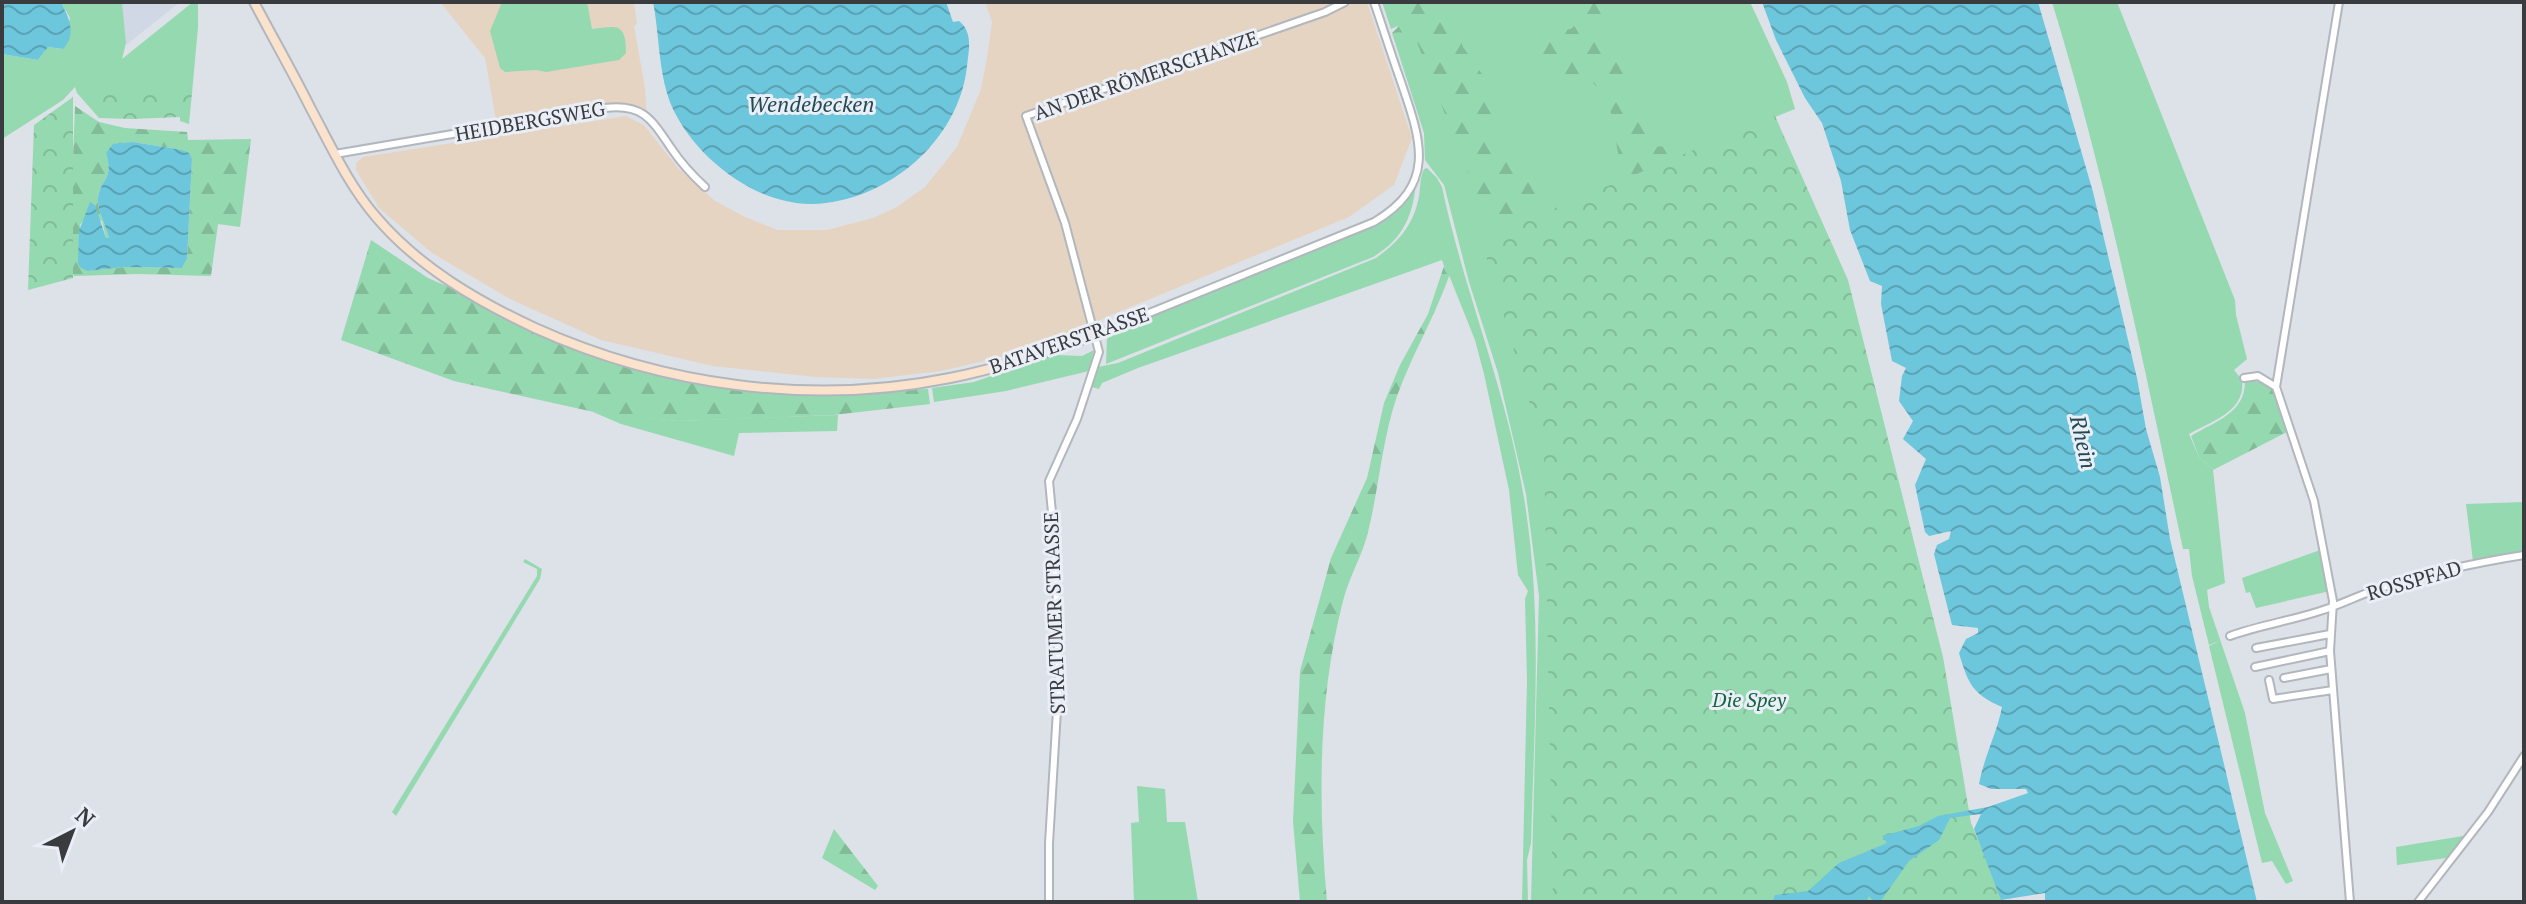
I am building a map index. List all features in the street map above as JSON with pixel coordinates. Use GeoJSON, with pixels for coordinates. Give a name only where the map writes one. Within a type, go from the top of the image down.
{"type":"FeatureCollection","features":[{"type":"Feature","properties":{"kind":"street"},"geometry":{"type":"LineString","coordinates":[[254,2],[337,158]]}},
{"type":"Feature","properties":{"kind":"street","name":"AN DER RÖMERSCHANZE"},"geometry":{"type":"LineString","coordinates":[[1095,335],[1065,223],[1026,116],[1325,12],[1345,2]]}},
{"type":"Feature","properties":{"kind":"street","name":"BATAVERSTRASSE"},"geometry":{"type":"LineString","coordinates":[[337,158],[365,204],[392,234],[430,267],[460,288],[519,320],[573,344],[633,364],[720,383],[826,390],[906,385],[989,369],[1095,335],[1385,216],[1406,195],[1417,171],[1419,139],[1374,2]]}},
{"type":"Feature","properties":{"kind":"street"},"geometry":{"type":"LineString","coordinates":[[2339,2],[2276,387],[2314,501],[2334,606],[2330,651],[2350,902]]}},
{"type":"Feature","properties":{"kind":"street","name":"HEIDBERGSWEG"},"geometry":{"type":"LineString","coordinates":[[337,158],[367,147],[627,107],[647,116],[681,162],[705,187]]}},
{"type":"Feature","properties":{"kind":"street","name":"STRATUMER STRASSE"},"geometry":{"type":"LineString","coordinates":[[1049,902],[1059,677],[1055,544],[1049,481],[1071,436],[1099,358],[1095,335]]}},
{"type":"Feature","properties":{"kind":"street"},"geometry":{"type":"LineString","coordinates":[[2244,378],[2258,376],[2276,387]]}},
{"type":"Feature","properties":{"kind":"street","name":"ROSSPFAD"},"geometry":{"type":"LineString","coordinates":[[2230,636],[2256,626],[2306,616],[2432,573],[2524,555]]}},
{"type":"Feature","properties":{"kind":"street"},"geometry":{"type":"LineString","coordinates":[[2256,648],[2330,634]]}},
{"type":"Feature","properties":{"kind":"street"},"geometry":{"type":"LineString","coordinates":[[2255,667],[2330,651]]}},
{"type":"Feature","properties":{"kind":"street"},"geometry":{"type":"LineString","coordinates":[[2284,678],[2331,669]]}},
{"type":"Feature","properties":{"kind":"street"},"geometry":{"type":"LineString","coordinates":[[2269,680],[2273,699],[2333,690]]}},
{"type":"Feature","properties":{"kind":"street"},"geometry":{"type":"LineString","coordinates":[[2418,902],[2488,812],[2524,756]]}},
{"type":"Feature","properties":{"kind":"shaded area"},"geometry":{"type":"Polygon","coordinates":[[[122,2],[180,2],[126,45],[122,2]]]}},
{"type":"Feature","properties":{"kind":"shaded area"},"geometry":{"type":"Polygon","coordinates":[[[440,2],[634,2],[637,24],[634,26],[647,116],[627,107],[501,126],[496,120],[485,58],[440,2]]]}},
{"type":"Feature","properties":{"kind":"shaded area"},"geometry":{"type":"Polygon","coordinates":[[[985,2],[1367,2],[1412,138],[1394,185],[1349,217],[1073,333],[1014,354],[941,371],[873,379],[816,377],[713,366],[601,340],[510,299],[432,253],[379,208],[356,170],[356,163],[363,157],[626,116],[644,125],[678,168],[715,201],[745,217],[778,230],[827,230],[873,218],[897,207],[925,187],[957,147],[981,89],[987,58],[992,22],[985,2]]]}},
{"type":"Feature","properties":{"kind":"green space"},"geometry":{"type":"Polygon","coordinates":[[[61,2],[122,2],[126,43],[122,59],[193,2],[198,2],[192,93],[77,93],[75,87],[63,100],[2,139],[2,54],[38,60],[48,47],[62,49],[70,18],[61,2]]]}},
{"type":"Feature","properties":{"kind":"green space"},"geometry":{"type":"Polygon","coordinates":[[[502,2],[587,2],[592,29],[618,28],[624,36],[626,53],[619,60],[546,72],[505,72],[500,68],[490,31],[502,2]]]}},
{"type":"Feature","properties":{"kind":"green space"},"geometry":{"type":"Polygon","coordinates":[[[1382,2],[1750,2],[1787,82],[1795,109],[1760,123],[1553,902],[1531,902],[1539,596],[1526,494],[1498,373],[1469,282],[1444,185],[1425,160],[1424,133],[1392,33],[1400,33],[1398,26],[1391,29],[1382,2]]]}},
{"type":"Feature","properties":{"kind":"green space"},"geometry":{"type":"Polygon","coordinates":[[[1399,2],[1447,2],[1463,47],[1482,74],[1501,129],[1493,143],[1506,160],[1537,185],[1545,206],[1511,222],[1489,222],[1478,198],[1470,190],[1470,178],[1413,32],[1392,33],[1401,24],[1399,2]]]}},
{"type":"Feature","properties":{"kind":"green space"},"geometry":{"type":"Polygon","coordinates":[[[1567,2],[1597,2],[1645,134],[1655,146],[1687,149],[1692,240],[1617,203],[1612,176],[1619,158],[1608,98],[1593,83],[1559,98],[1542,59],[1537,38],[1539,34],[1571,29],[1575,25],[1567,2]]]}},
{"type":"Feature","properties":{"kind":"green space"},"geometry":{"type":"Polygon","coordinates":[[[2052,2],[2117,2],[2235,300],[2247,359],[2234,370],[2242,380],[2239,400],[2226,414],[2189,434],[2199,457],[2213,470],[2225,583],[2207,590],[2209,607],[2245,713],[2265,813],[2293,881],[2286,884],[2272,861],[2262,863],[2209,646],[2219,641],[2209,645],[2192,576],[2189,549],[2183,549],[2107,205],[2052,2]]]}},
{"type":"Feature","properties":{"kind":"green space"},"geometry":{"type":"Polygon","coordinates":[[[77,93],[192,93],[189,124],[180,121],[180,117],[99,118],[77,93]]]}},
{"type":"Feature","properties":{"kind":"green space"},"geometry":{"type":"Polygon","coordinates":[[[73,97],[73,278],[28,290],[34,125],[73,97]]]}},
{"type":"Feature","properties":{"kind":"green space"},"geometry":{"type":"Polygon","coordinates":[[[75,106],[99,122],[125,128],[187,132],[188,140],[251,139],[240,227],[218,224],[211,276],[74,276],[70,237],[75,106]],[[133,142],[106,153],[109,168],[98,203],[109,238],[106,238],[102,221],[85,218],[80,225],[88,271],[124,267],[182,268],[187,259],[192,159],[182,150],[133,142]]]}},
{"type":"Feature","properties":{"kind":"green space","name":"Die Spey"},"geometry":{"type":"Polygon","coordinates":[[[1775,116],[1848,280],[1943,657],[1971,823],[2004,902],[1553,902],[1544,452],[1481,239],[1775,116]]]}},
{"type":"Feature","properties":{"kind":"green space"},"geometry":{"type":"Polygon","coordinates":[[[1427,168],[1442,187],[1507,419],[1530,541],[1534,584],[1535,713],[1531,843],[1527,860],[1528,902],[1522,902],[1527,680],[1525,599],[1528,591],[1518,575],[1509,490],[1484,374],[1475,340],[1449,275],[1451,268],[1444,266],[1442,260],[1138,368],[1102,383],[1099,389],[1089,386],[1098,367],[1118,363],[1376,258],[1408,227],[1418,201],[1422,173],[1427,168]]]}},
{"type":"Feature","properties":{"kind":"green space"},"geometry":{"type":"Polygon","coordinates":[[[1416,182],[1405,226],[1392,242],[1373,257],[1106,364],[1107,339],[1114,331],[1372,225],[1399,207],[1416,182]]]}},
{"type":"Feature","properties":{"kind":"green space"},"geometry":{"type":"Polygon","coordinates":[[[371,240],[428,278],[635,368],[675,379],[762,391],[830,394],[928,389],[930,404],[833,415],[677,421],[603,414],[454,381],[341,340],[371,240]]]}},
{"type":"Feature","properties":{"kind":"green space"},"geometry":{"type":"Polygon","coordinates":[[[1444,266],[1452,268],[1403,380],[1392,413],[1368,532],[1346,592],[1335,637],[1322,750],[1322,827],[1327,902],[1300,902],[1293,821],[1300,671],[1331,558],[1367,478],[1384,403],[1400,365],[1428,314],[1444,266]]]}},
{"type":"Feature","properties":{"kind":"green space"},"geometry":{"type":"Polygon","coordinates":[[[1094,350],[1089,371],[1006,391],[934,402],[932,388],[974,382],[1056,355],[1082,356],[1094,350]]]}},
{"type":"Feature","properties":{"kind":"green space"},"geometry":{"type":"Polygon","coordinates":[[[2245,380],[2257,381],[2272,389],[2289,431],[2213,470],[2199,457],[2191,436],[2235,408],[2244,391],[2245,380]]]}},
{"type":"Feature","properties":{"kind":"green space"},"geometry":{"type":"Polygon","coordinates":[[[593,412],[677,421],[838,415],[837,431],[739,433],[734,456],[621,424],[593,412]]]}},
{"type":"Feature","properties":{"kind":"green space"},"geometry":{"type":"Polygon","coordinates":[[[2524,502],[2524,555],[2473,561],[2466,504],[2524,502]]]}},
{"type":"Feature","properties":{"kind":"green space"},"geometry":{"type":"Polygon","coordinates":[[[2323,549],[2330,591],[2256,608],[2250,592],[2246,593],[2242,578],[2323,549]]]}},
{"type":"Feature","properties":{"kind":"green space"},"geometry":{"type":"Polygon","coordinates":[[[525,559],[542,569],[540,579],[396,816],[392,812],[537,576],[537,569],[523,562],[525,559]]]}},
{"type":"Feature","properties":{"kind":"green space"},"geometry":{"type":"Polygon","coordinates":[[[1137,786],[1165,789],[1167,822],[1185,822],[1198,902],[1134,902],[1131,823],[1139,822],[1137,786]]]}},
{"type":"Feature","properties":{"kind":"green space"},"geometry":{"type":"Polygon","coordinates":[[[834,829],[878,886],[875,890],[822,858],[834,829]]]}},
{"type":"Feature","properties":{"kind":"green space"},"geometry":{"type":"Polygon","coordinates":[[[2469,835],[2453,857],[2397,865],[2396,847],[2469,835]]]}},
{"type":"Feature","properties":{"kind":"water"},"geometry":{"type":"Polygon","coordinates":[[[2,2],[61,2],[71,32],[63,49],[48,47],[38,60],[2,54],[2,2]]]}},
{"type":"Feature","properties":{"kind":"water","name":"Wendebecken"},"geometry":{"type":"Polygon","coordinates":[[[653,2],[946,2],[953,22],[959,21],[968,36],[968,60],[961,93],[950,119],[934,142],[915,162],[892,179],[840,201],[812,204],[770,196],[749,187],[712,161],[683,127],[668,96],[653,2]]]}},
{"type":"Feature","properties":{"kind":"water","name":"Rhein"},"geometry":{"type":"Polygon","coordinates":[[[1762,2],[2038,2],[2093,192],[2146,429],[2160,477],[2170,539],[2257,902],[2039,902],[2045,900],[2045,893],[2001,900],[1974,829],[1981,814],[1950,818],[1939,840],[1909,861],[1880,902],[1874,902],[1869,896],[1866,902],[1772,902],[1775,895],[1808,891],[1839,863],[1887,843],[1882,836],[1919,826],[1938,816],[1988,807],[2028,793],[2026,789],[1991,789],[1979,784],[2002,707],[1978,692],[1962,663],[1959,653],[1966,639],[1978,633],[1978,628],[1952,625],[1934,554],[1937,545],[1949,539],[1951,531],[1929,536],[1925,532],[1915,485],[1926,459],[1903,439],[1913,421],[1899,401],[1906,368],[1892,361],[1881,304],[1882,286],[1870,281],[1850,230],[1841,181],[1822,123],[1805,98],[1776,40],[1762,2]]]}},
{"type":"Feature","properties":{"kind":"water"},"geometry":{"type":"Polygon","coordinates":[[[133,142],[182,150],[189,153],[192,159],[187,259],[182,268],[124,267],[88,271],[78,264],[79,231],[90,202],[95,205],[106,238],[109,238],[98,203],[109,169],[106,153],[113,144],[133,142]]]}}]}
